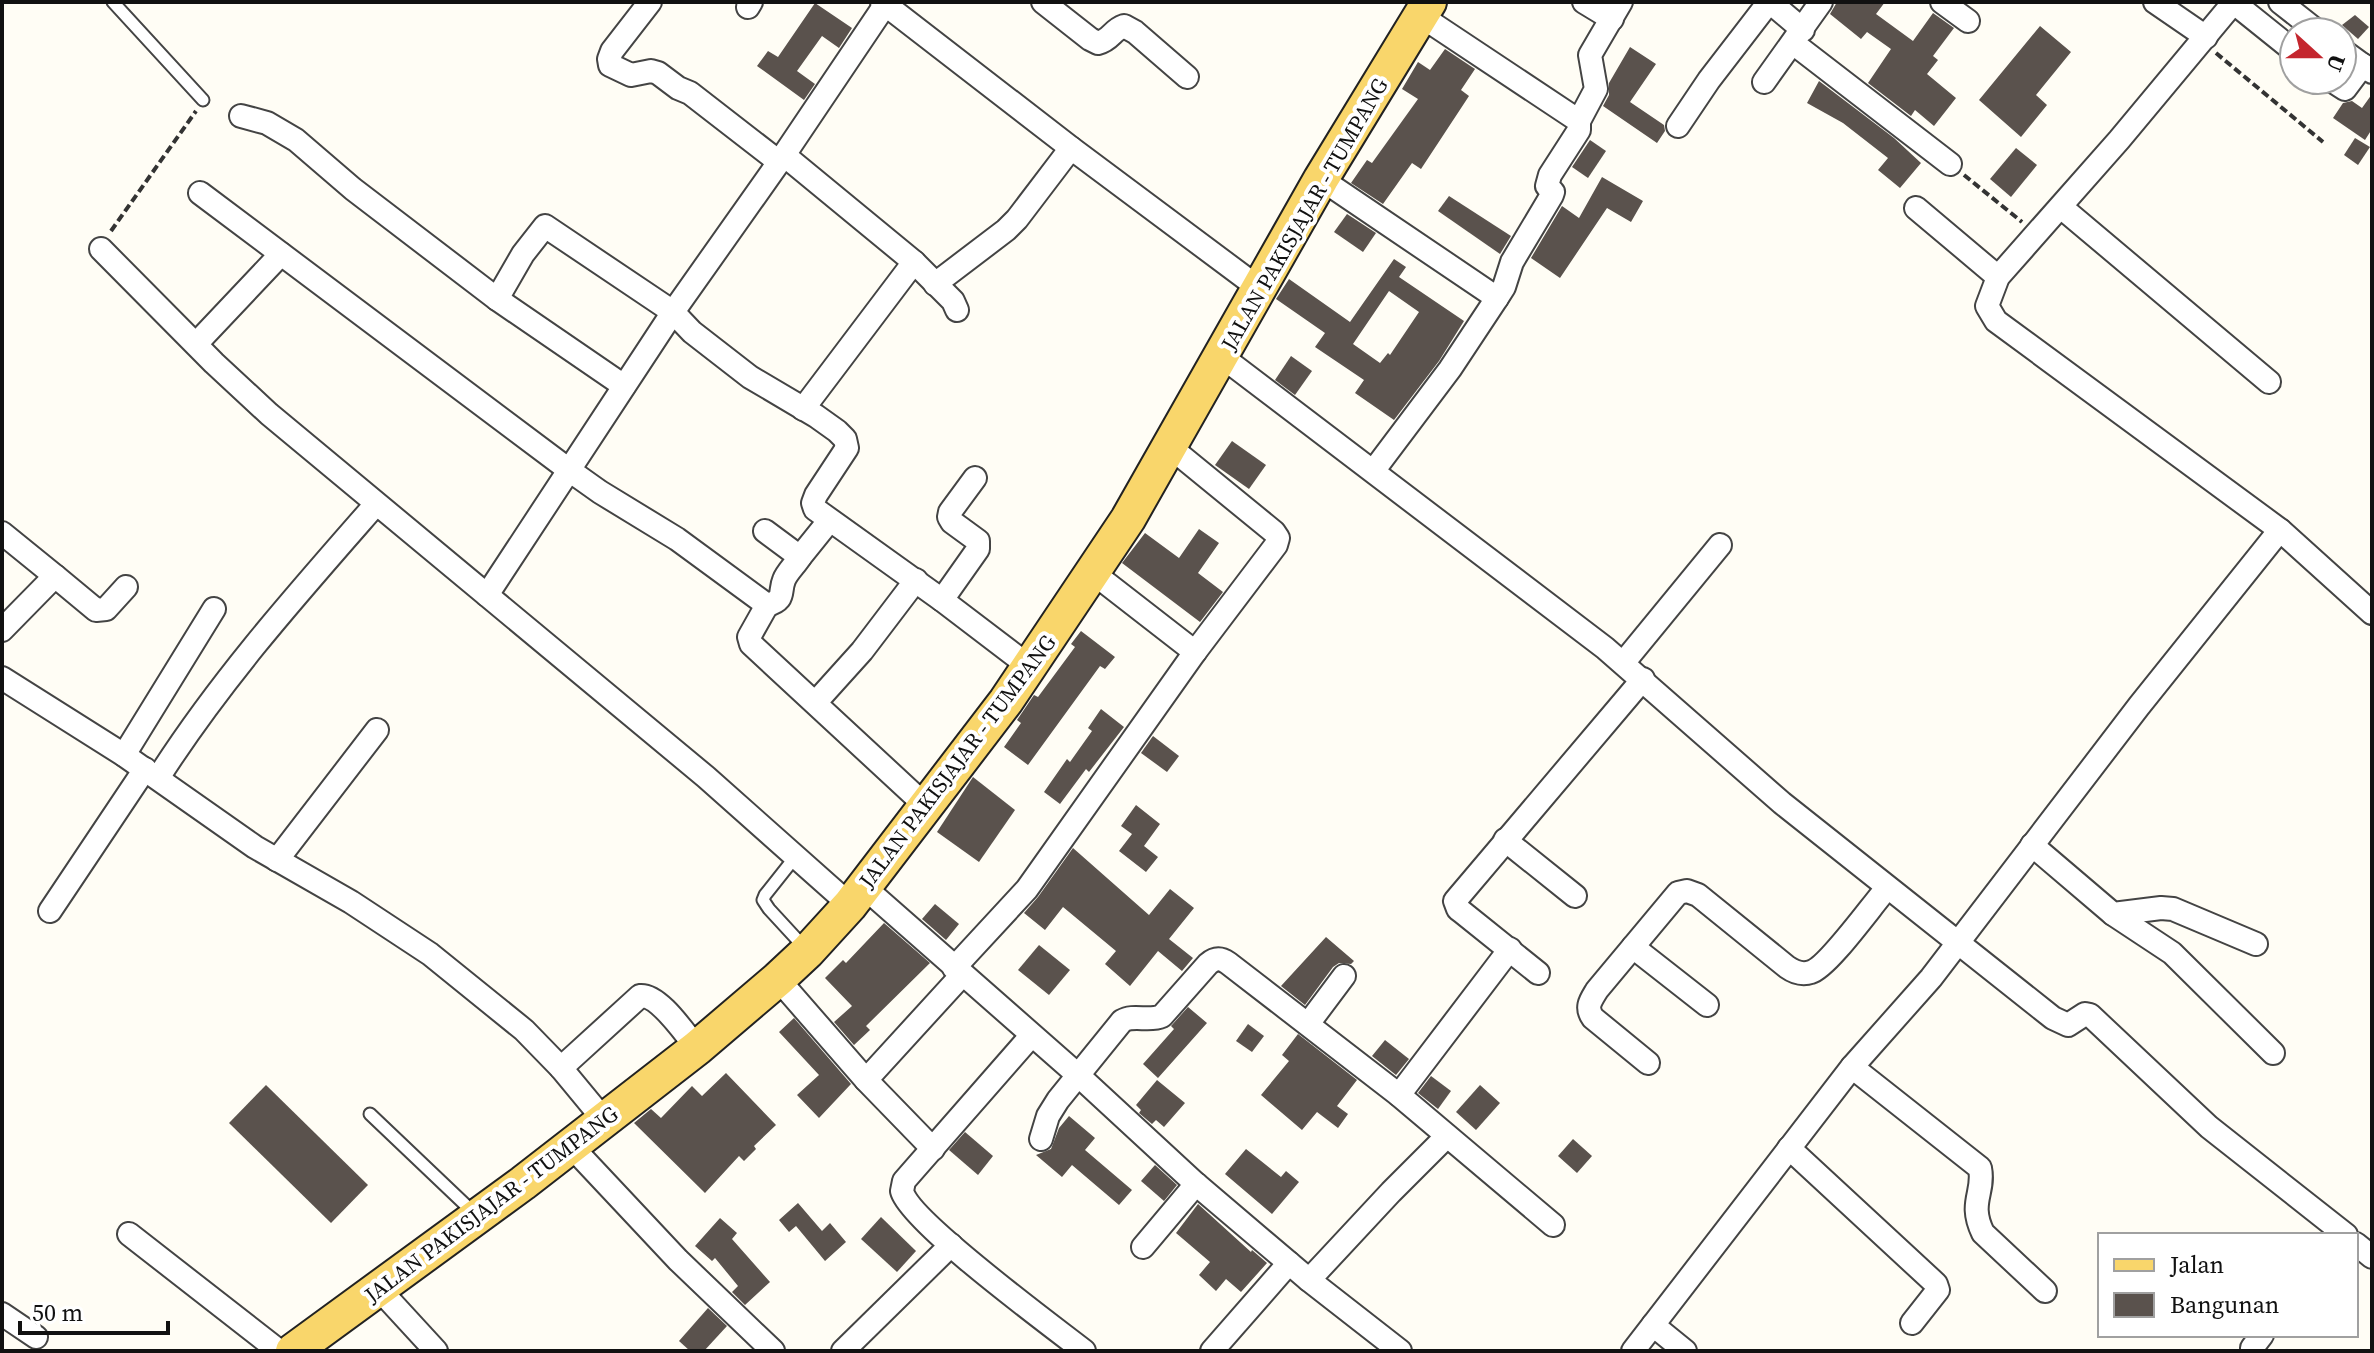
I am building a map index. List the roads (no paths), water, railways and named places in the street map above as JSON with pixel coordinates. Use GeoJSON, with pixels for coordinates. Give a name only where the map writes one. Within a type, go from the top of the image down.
{"type":"FeatureCollection","features":[{"type":"Feature","properties":{"kind":"main road","name":"JALAN PAKISJAJAR - TUMPANG"},"geometry":{"type":"LineString","coordinates":[[294,1351],[523,1183],[697,1048],[808,951],[857,896],[1030,667],[1128,519],[1422,8]]}},
{"type":"Feature","properties":{"kind":"street"},"geometry":{"type":"LineString","coordinates":[[650,2],[612,51],[610,65],[631,75],[651,71],[658,73],[690,93],[914,262],[953,301],[957,310]]}},
{"type":"Feature","properties":{"kind":"street"},"geometry":{"type":"LineString","coordinates":[[1043,2],[1098,43],[1108,41],[1118,28],[1124,26],[1187,77]]}},
{"type":"Feature","properties":{"kind":"street"},"geometry":{"type":"LineString","coordinates":[[1374,470],[1450,369],[1497,298],[1508,279],[1511,264],[1552,195],[1547,183],[1579,130],[1579,121],[1596,89],[1590,55],[1616,10],[1584,2]]}},
{"type":"Feature","properties":{"kind":"street"},"geometry":{"type":"LineString","coordinates":[[1678,126],[1709,80],[1770,2],[1798,37],[1950,164]]}},
{"type":"Feature","properties":{"kind":"street"},"geometry":{"type":"LineString","coordinates":[[1764,82],[1821,2]]}},
{"type":"Feature","properties":{"kind":"street"},"geometry":{"type":"LineString","coordinates":[[1942,2],[1968,21]]}},
{"type":"Feature","properties":{"kind":"street"},"geometry":{"type":"LineString","coordinates":[[2155,2],[2204,39]]}},
{"type":"Feature","properties":{"kind":"street"},"geometry":{"type":"LineString","coordinates":[[2278,38],[2233,2],[2061,207],[1998,277],[1987,306],[1996,321],[2280,530],[2372,613]]}},
{"type":"Feature","properties":{"kind":"street"},"geometry":{"type":"LineString","coordinates":[[2280,2],[2298,16]]}},
{"type":"Feature","properties":{"kind":"street"},"geometry":{"type":"LineString","coordinates":[[487,595],[673,312],[781,159],[885,3],[1071,148],[1260,289]]}},
{"type":"Feature","properties":{"kind":"street"},"geometry":{"type":"LineString","coordinates":[[1422,8],[1579,121]]}},
{"type":"Feature","properties":{"kind":"street"},"geometry":{"type":"LineString","coordinates":[[241,116],[267,123],[296,140],[353,189],[497,299],[624,386]]}},
{"type":"Feature","properties":{"kind":"street"},"geometry":{"type":"LineString","coordinates":[[935,284],[1017,219],[1071,148]]}},
{"type":"Feature","properties":{"kind":"street"},"geometry":{"type":"LineString","coordinates":[[1321,179],[1497,298]]}},
{"type":"Feature","properties":{"kind":"street"},"geometry":{"type":"LineString","coordinates":[[200,193],[569,470],[677,539],[767,605]]}},
{"type":"Feature","properties":{"kind":"street"},"geometry":{"type":"LineString","coordinates":[[2061,207],[2269,382]]}},
{"type":"Feature","properties":{"kind":"street"},"geometry":{"type":"LineString","coordinates":[[1916,208],[1998,277]]}},
{"type":"Feature","properties":{"kind":"street"},"geometry":{"type":"LineString","coordinates":[[497,299],[523,254],[545,226],[673,312],[692,332],[750,377],[837,431],[847,443],[847,448],[816,495],[813,503],[815,509],[916,580],[1030,667]]}},
{"type":"Feature","properties":{"kind":"street"},"geometry":{"type":"LineString","coordinates":[[106,254],[269,414],[706,777],[796,856],[857,896],[958,972],[1079,1076],[1196,1184],[1309,1280],[1400,1351]]}},
{"type":"Feature","properties":{"kind":"street"},"geometry":{"type":"LineString","coordinates":[[196,344],[281,254]]}},
{"type":"Feature","properties":{"kind":"street"},"geometry":{"type":"LineString","coordinates":[[803,409],[914,262]]}},
{"type":"Feature","properties":{"kind":"street"},"geometry":{"type":"LineString","coordinates":[[1221,356],[1624,662],[1782,803],[2060,1023],[2068,1025],[2085,1014],[2090,1015],[2209,1127],[2343,1233]]}},
{"type":"Feature","properties":{"kind":"street"},"geometry":{"type":"LineString","coordinates":[[866,1080],[1027,889],[1195,652],[1273,552],[1278,538],[1274,532],[1170,447]]}},
{"type":"Feature","properties":{"kind":"street"},"geometry":{"type":"LineString","coordinates":[[942,600],[978,549],[978,541],[952,522],[949,514],[975,478]]}},
{"type":"Feature","properties":{"kind":"street"},"geometry":{"type":"LineString","coordinates":[[50,911],[152,773],[286,606],[376,504]]}},
{"type":"Feature","properties":{"kind":"street"},"geometry":{"type":"LineString","coordinates":[[829,521],[784,580],[784,591],[776,602],[767,605],[749,637],[751,644],[927,807]]}},
{"type":"Feature","properties":{"kind":"street"},"geometry":{"type":"LineString","coordinates":[[1633,1351],[1852,1067],[1931,978],[2139,706],[2280,530]]}},
{"type":"Feature","properties":{"kind":"street"},"geometry":{"type":"LineString","coordinates":[[765,531],[800,557]]}},
{"type":"Feature","properties":{"kind":"street"},"geometry":{"type":"LineString","coordinates":[[2,533],[96,610],[106,609],[126,587]]}},
{"type":"Feature","properties":{"kind":"street"},"geometry":{"type":"LineString","coordinates":[[1624,662],[1720,545]]}},
{"type":"Feature","properties":{"kind":"street"},"geometry":{"type":"LineString","coordinates":[[1092,572],[1195,652]]}},
{"type":"Feature","properties":{"kind":"street"},"geometry":{"type":"LineString","coordinates":[[2,630],[55,576]]}},
{"type":"Feature","properties":{"kind":"street"},"geometry":{"type":"LineString","coordinates":[[816,702],[862,651],[916,580]]}},
{"type":"Feature","properties":{"kind":"street"},"geometry":{"type":"LineString","coordinates":[[124,755],[214,609]]}},
{"type":"Feature","properties":{"kind":"street"},"geometry":{"type":"LineString","coordinates":[[2,678],[152,773],[255,847],[351,902],[430,954],[510,1016],[561,1068],[604,1120]]}},
{"type":"Feature","properties":{"kind":"street"},"geometry":{"type":"LineString","coordinates":[[1538,973],[1462,912],[1455,904],[1457,896],[1643,679]]}},
{"type":"Feature","properties":{"kind":"street"},"geometry":{"type":"LineString","coordinates":[[277,860],[377,730]]}},
{"type":"Feature","properties":{"kind":"street"},"geometry":{"type":"LineString","coordinates":[[1505,840],[1575,896]]}},
{"type":"Feature","properties":{"kind":"street"},"geometry":{"type":"LineString","coordinates":[[2032,845],[2113,914],[2172,953],[2273,1053]]}},
{"type":"Feature","properties":{"kind":"street"},"geometry":{"type":"LineString","coordinates":[[1648,1063],[1593,1018],[1588,1010],[1589,1004],[1597,990],[1682,891],[1704,900],[1787,967],[1801,973],[1811,972],[1826,961],[1887,888]]}},
{"type":"Feature","properties":{"kind":"street"},"geometry":{"type":"LineString","coordinates":[[2113,914],[2173,909],[2256,944]]}},
{"type":"Feature","properties":{"kind":"street"},"geometry":{"type":"LineString","coordinates":[[1633,947],[1707,1005]]}},
{"type":"Feature","properties":{"kind":"street"},"geometry":{"type":"LineString","coordinates":[[1399,1095],[1510,949]]}},
{"type":"Feature","properties":{"kind":"street"},"geometry":{"type":"LineString","coordinates":[[1041,1139],[1053,1108],[1122,1021],[1130,1017],[1153,1019],[1162,1016],[1213,960],[1219,959],[1399,1095],[1553,1225]]}},
{"type":"Feature","properties":{"kind":"street"},"geometry":{"type":"LineString","coordinates":[[1308,1024],[1344,976]]}},
{"type":"Feature","properties":{"kind":"street"},"geometry":{"type":"LineString","coordinates":[[778,979],[866,1080],[933,1149]]}},
{"type":"Feature","properties":{"kind":"street"},"geometry":{"type":"LineString","coordinates":[[561,1068],[622,1011],[645,995],[656,1001],[697,1048]]}},
{"type":"Feature","properties":{"kind":"street"},"geometry":{"type":"LineString","coordinates":[[1031,1036],[904,1181],[902,1191],[909,1204],[951,1245],[1084,1351]]}},
{"type":"Feature","properties":{"kind":"street"},"geometry":{"type":"LineString","coordinates":[[1852,1067],[1980,1168],[1975,1210],[1983,1233],[2045,1291]]}},
{"type":"Feature","properties":{"kind":"street"},"geometry":{"type":"LineString","coordinates":[[1309,1280],[1447,1136]]}},
{"type":"Feature","properties":{"kind":"street"},"geometry":{"type":"LineString","coordinates":[[571,1146],[678,1260],[773,1351]]}},
{"type":"Feature","properties":{"kind":"street"},"geometry":{"type":"LineString","coordinates":[[1789,1148],[1936,1284],[1938,1290],[1935,1296],[1912,1323]]}},
{"type":"Feature","properties":{"kind":"street"},"geometry":{"type":"LineString","coordinates":[[1143,1247],[1196,1184]]}},
{"type":"Feature","properties":{"kind":"street"},"geometry":{"type":"LineString","coordinates":[[129,1234],[279,1351]]}},
{"type":"Feature","properties":{"kind":"street"},"geometry":{"type":"LineString","coordinates":[[843,1351],[951,1245]]}},
{"type":"Feature","properties":{"kind":"street"},"geometry":{"type":"LineString","coordinates":[[1212,1351],[1289,1263]]}},
{"type":"Feature","properties":{"kind":"street"},"geometry":{"type":"LineString","coordinates":[[379,1289],[436,1351]]}},
{"type":"Feature","properties":{"kind":"street"},"geometry":{"type":"LineString","coordinates":[[2,1314],[36,1337]]}},
{"type":"Feature","properties":{"kind":"street"},"geometry":{"type":"LineString","coordinates":[[1653,1325],[1685,1351]]}},
{"type":"Feature","properties":{"kind":"lane"},"geometry":{"type":"LineString","coordinates":[[113,2],[203,100]]}},
{"type":"Feature","properties":{"kind":"lane"},"geometry":{"type":"LineString","coordinates":[[796,856],[763,900],[808,951]]}},
{"type":"Feature","properties":{"kind":"lane"},"geometry":{"type":"LineString","coordinates":[[370,1114],[476,1216]]}}]}
